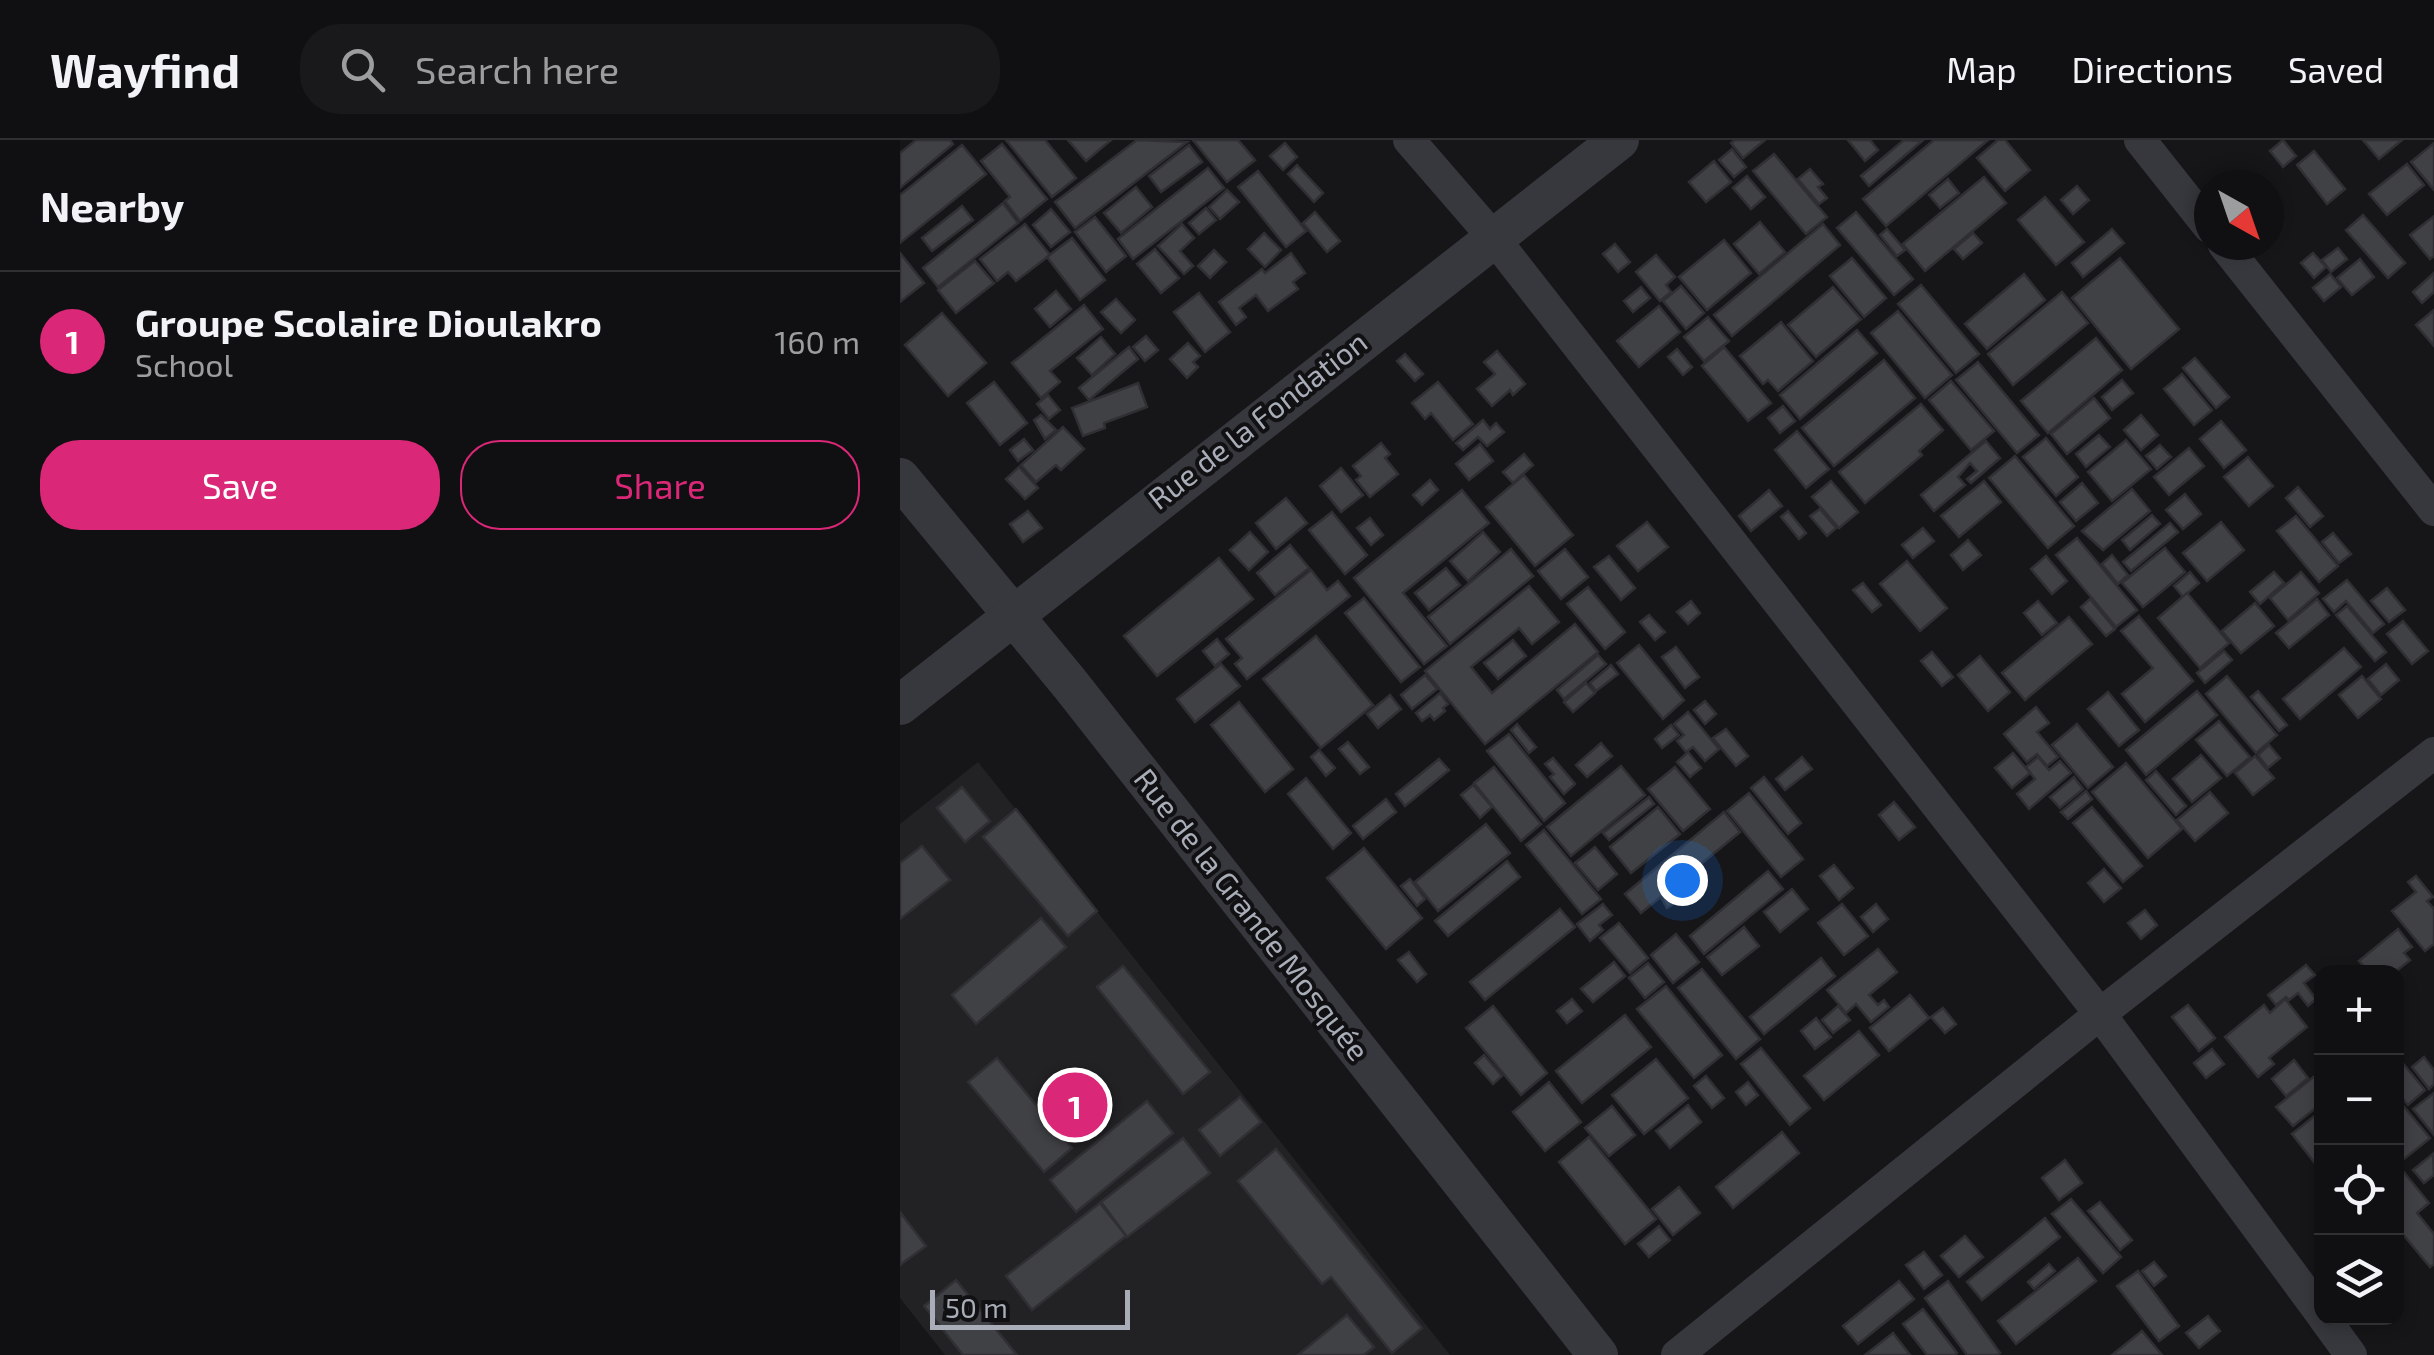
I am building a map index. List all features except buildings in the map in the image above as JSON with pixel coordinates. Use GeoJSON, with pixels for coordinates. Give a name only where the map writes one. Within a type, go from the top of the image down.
{"type":"FeatureCollection","features":[{"type":"Feature","properties":{"kind":"street"},"geometry":{"type":"LineString","coordinates":[[1409,140],[1493,237],[2100,1014],[2314,1305]]}},
{"type":"Feature","properties":{"kind":"street","name":"Rue de la Fondation"},"geometry":{"type":"LineString","coordinates":[[900,705],[1619,140]]}},
{"type":"Feature","properties":{"kind":"street"},"geometry":{"type":"LineString","coordinates":[[2140,140],[2194,207]]}},
{"type":"Feature","properties":{"kind":"street"},"geometry":{"type":"LineString","coordinates":[[2236,260],[2434,510]]}},
{"type":"Feature","properties":{"kind":"street","name":"Rue de la Grande Mosquée"},"geometry":{"type":"LineString","coordinates":[[900,478],[1013,614],[1598,1355]]}},
{"type":"Feature","properties":{"kind":"street"},"geometry":{"type":"LineString","coordinates":[[1677,1355],[2100,1014],[2434,754]]}},
{"type":"Feature","properties":{"kind":"street"},"geometry":{"type":"LineString","coordinates":[[2329,1325],[2351,1355]]}},
{"type":"Feature","properties":{"kind":"shaded area"},"geometry":{"type":"Polygon","coordinates":[[[978,762],[1450,1355],[945,1355],[900,1298],[900,824],[978,762]]]}},
{"type":"Feature","properties":{"kind":"place","name":"Groupe Scolaire Dioulakro"},"geometry":{"type":"Point","coordinates":[1075,1105]}}]}
